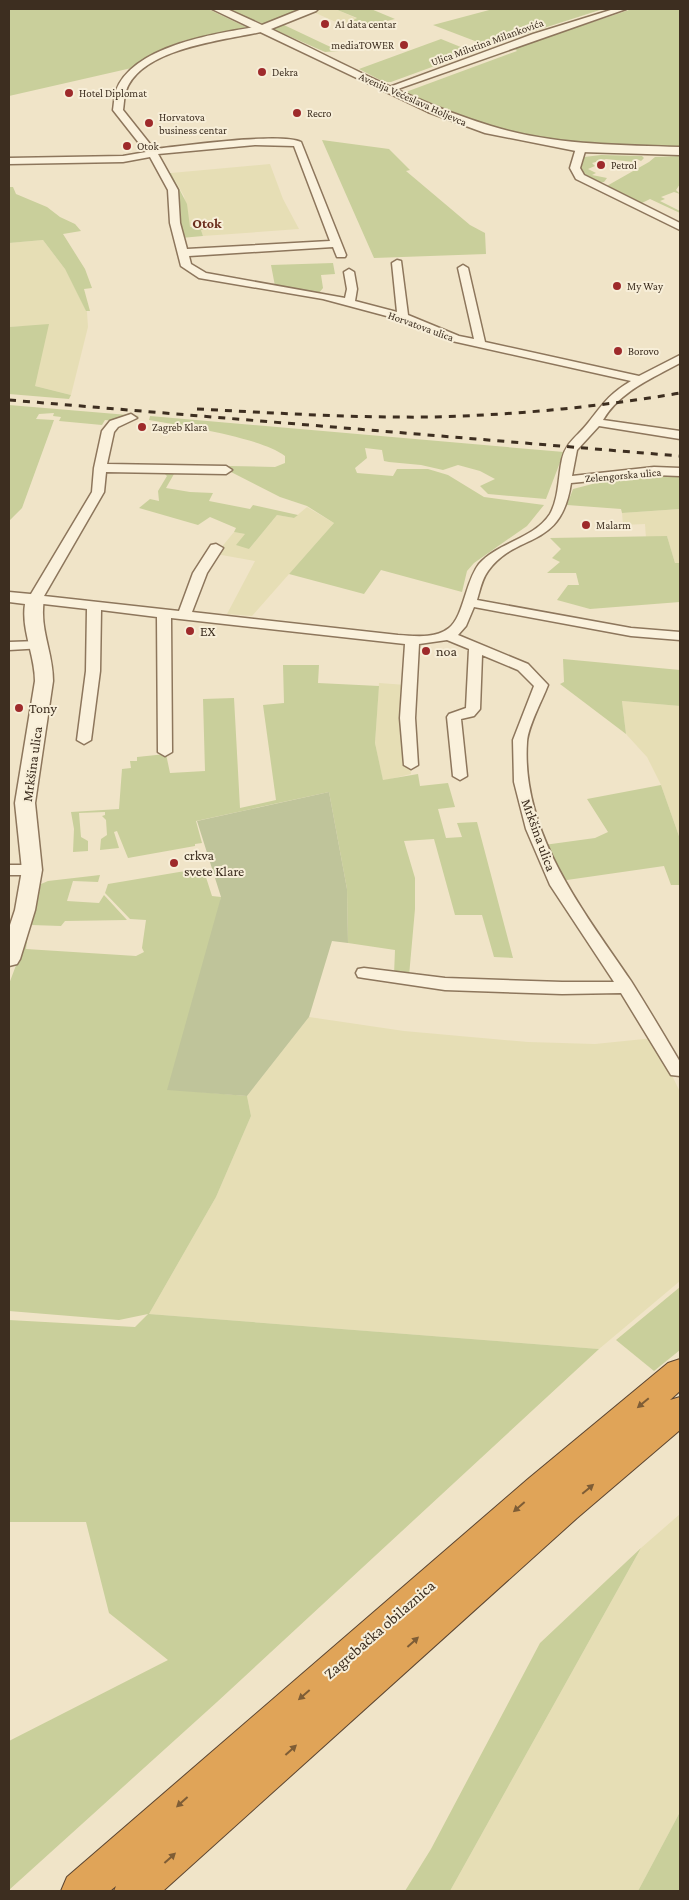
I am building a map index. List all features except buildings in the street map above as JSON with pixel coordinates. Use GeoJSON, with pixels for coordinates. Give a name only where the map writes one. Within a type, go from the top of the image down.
{"type":"FeatureCollection","features":[{"type":"Feature","properties":{"kind":"highway","name":"Zagrebačka obilaznica"},"geometry":{"type":"LineString","coordinates":[[81,1891],[533,1495],[680,1372]]}},
{"type":"Feature","properties":{"kind":"highway"},"geometry":{"type":"LineString","coordinates":[[134,1891],[565,1508],[680,1410]]}},
{"type":"Feature","properties":{"kind":"street","name":"Avenija Većeslava Holjevca"},"geometry":{"type":"LineString","coordinates":[[218,9],[451,117],[489,130],[581,148],[680,151]]}},
{"type":"Feature","properties":{"kind":"street"},"geometry":{"type":"LineString","coordinates":[[262,29],[312,9]]}},
{"type":"Feature","properties":{"kind":"street","name":"Ulica Milutina Milankovića"},"geometry":{"type":"LineString","coordinates":[[389,89],[536,36],[622,9]]}},
{"type":"Feature","properties":{"kind":"street","name":"Horvatova ulica"},"geometry":{"type":"LineString","coordinates":[[262,29],[210,37],[186,44],[150,61],[128,80],[119,94],[118,110],[152,153],[173,190],[175,223],[186,266],[203,276],[307,292],[403,318],[443,335],[480,345],[643,380]]}},
{"type":"Feature","properties":{"kind":"street"},"geometry":{"type":"LineString","coordinates":[[9,161],[123,159],[152,153],[255,142],[294,142],[298,144],[341,255]]}},
{"type":"Feature","properties":{"kind":"street"},"geometry":{"type":"LineString","coordinates":[[581,148],[575,168],[582,178],[680,227]]}},
{"type":"Feature","properties":{"kind":"street"},"geometry":{"type":"LineString","coordinates":[[182,253],[338,244]]}},
{"type":"Feature","properties":{"kind":"street"},"geometry":{"type":"LineString","coordinates":[[397,263],[403,318]]}},
{"type":"Feature","properties":{"kind":"street"},"geometry":{"type":"LineString","coordinates":[[463,268],[480,332],[480,345]]}},
{"type":"Feature","properties":{"kind":"street"},"geometry":{"type":"LineString","coordinates":[[349,272],[352,289],[349,303]]}},
{"type":"Feature","properties":{"kind":"street"},"geometry":{"type":"LineString","coordinates":[[9,597],[412,640],[431,639],[446,635],[456,630],[460,623],[475,582],[485,566],[500,554],[545,527],[552,519],[562,501],[573,447],[607,405],[643,380],[680,358]]}},
{"type":"Feature","properties":{"kind":"street","name":"Mrkšina ulica"},"geometry":{"type":"LineString","coordinates":[[9,959],[25,910],[32,870],[26,803],[27,780],[44,681],[44,667],[32,618],[35,599],[98,492],[105,440],[110,428],[131,418]]}},
{"type":"Feature","properties":{"kind":"street"},"geometry":{"type":"LineString","coordinates":[[595,422],[680,435]]}},
{"type":"Feature","properties":{"kind":"street"},"geometry":{"type":"LineString","coordinates":[[100,468],[226,470]]}},
{"type":"Feature","properties":{"kind":"street","name":"Zelengorska ulica"},"geometry":{"type":"LineString","coordinates":[[566,479],[578,480],[654,471],[680,472]]}},
{"type":"Feature","properties":{"kind":"street"},"geometry":{"type":"LineString","coordinates":[[184,615],[200,572],[216,548]]}},
{"type":"Feature","properties":{"kind":"street"},"geometry":{"type":"LineString","coordinates":[[468,602],[631,632],[680,636]]}},
{"type":"Feature","properties":{"kind":"street"},"geometry":{"type":"LineString","coordinates":[[84,740],[93,671],[94,605]]}},
{"type":"Feature","properties":{"kind":"street"},"geometry":{"type":"LineString","coordinates":[[164,613],[166,664],[165,752]]}},
{"type":"Feature","properties":{"kind":"street","name":"Mrkšina ulica"},"geometry":{"type":"LineString","coordinates":[[446,635],[523,667],[541,685],[520,740],[521,782],[534,829],[558,885],[626,986],[677,1070]]}},
{"type":"Feature","properties":{"kind":"street"},"geometry":{"type":"LineString","coordinates":[[411,765],[407,744],[412,640]]}},
{"type":"Feature","properties":{"kind":"street"},"geometry":{"type":"LineString","coordinates":[[9,646],[39,645]]}},
{"type":"Feature","properties":{"kind":"street"},"geometry":{"type":"LineString","coordinates":[[460,776],[454,718],[470,713],[473,709],[473,676],[476,648]]}},
{"type":"Feature","properties":{"kind":"street"},"geometry":{"type":"LineString","coordinates":[[9,870],[32,870]]}},
{"type":"Feature","properties":{"kind":"street"},"geometry":{"type":"LineString","coordinates":[[364,974],[445,984],[562,988],[626,986]]}},
{"type":"Feature","properties":{"kind":"shaded area"},"geometry":{"type":"Polygon","coordinates":[[[335,9],[358,19],[353,21],[366,26],[354,30],[311,11],[335,9]]]}},
{"type":"Feature","properties":{"kind":"shaded area"},"geometry":{"type":"Polygon","coordinates":[[[270,164],[283,199],[299,229],[203,236],[201,230],[222,229],[221,225],[190,228],[184,196],[171,173],[270,164]]]}},
{"type":"Feature","properties":{"kind":"shaded area"},"geometry":{"type":"Polygon","coordinates":[[[43,240],[65,269],[87,312],[88,327],[71,395],[35,386],[25,326],[9,327],[9,243],[43,240]]]}},
{"type":"Feature","properties":{"kind":"shaded area"},"geometry":{"type":"Polygon","coordinates":[[[307,507],[334,523],[252,616],[227,614],[255,561],[216,554],[234,532],[246,534],[249,549],[277,515],[294,518],[307,507]]]}},
{"type":"Feature","properties":{"kind":"shaded area"},"geometry":{"type":"Polygon","coordinates":[[[680,509],[680,563],[675,563],[667,536],[646,538],[645,524],[623,525],[622,513],[680,509]]]}},
{"type":"Feature","properties":{"kind":"shaded area"},"geometry":{"type":"Polygon","coordinates":[[[379,683],[406,685],[406,735],[411,774],[383,781],[375,743],[379,683]]]}},
{"type":"Feature","properties":{"kind":"shaded area"},"geometry":{"type":"Polygon","coordinates":[[[622,701],[680,706],[680,839],[661,785],[647,757],[626,734],[622,701]]]}},
{"type":"Feature","properties":{"kind":"shaded area"},"geometry":{"type":"Polygon","coordinates":[[[309,1017],[404,1031],[528,1042],[595,1044],[654,1038],[680,1092],[680,1281],[599,1349],[149,1314],[216,1197],[251,1116],[247,1096],[309,1017]]]}},
{"type":"Feature","properties":{"kind":"shaded area"},"geometry":{"type":"Polygon","coordinates":[[[680,1514],[680,1812],[638,1891],[450,1891],[641,1548],[680,1514]]]}},
{"type":"Feature","properties":{"kind":"green space"},"geometry":{"type":"Polygon","coordinates":[[[9,9],[208,9],[246,27],[241,30],[182,41],[155,52],[158,54],[136,67],[9,96],[9,9]]]}},
{"type":"Feature","properties":{"kind":"green space"},"geometry":{"type":"Polygon","coordinates":[[[227,9],[304,9],[266,25],[227,9]]]}},
{"type":"Feature","properties":{"kind":"green space"},"geometry":{"type":"Polygon","coordinates":[[[335,9],[371,9],[395,19],[366,26],[352,21],[357,18],[335,9]]]}},
{"type":"Feature","properties":{"kind":"green space"},"geometry":{"type":"Polygon","coordinates":[[[493,9],[603,9],[488,46],[433,25],[493,9]]]}},
{"type":"Feature","properties":{"kind":"green space"},"geometry":{"type":"Polygon","coordinates":[[[632,9],[680,9],[680,148],[596,145],[513,132],[459,117],[403,93],[517,51],[514,48],[632,9]]]}},
{"type":"Feature","properties":{"kind":"green space"},"geometry":{"type":"Polygon","coordinates":[[[293,20],[284,25],[339,51],[325,52],[273,29],[293,20]]]}},
{"type":"Feature","properties":{"kind":"green space"},"geometry":{"type":"Polygon","coordinates":[[[441,39],[473,52],[391,82],[384,82],[359,69],[441,39]]]}},
{"type":"Feature","properties":{"kind":"green space"},"geometry":{"type":"Polygon","coordinates":[[[322,140],[389,149],[410,170],[406,171],[470,225],[485,233],[486,254],[374,258],[322,140]]]}},
{"type":"Feature","properties":{"kind":"green space"},"geometry":{"type":"Polygon","coordinates":[[[601,155],[642,156],[644,158],[641,161],[637,159],[632,160],[635,162],[606,159],[592,163],[595,166],[588,169],[596,173],[592,175],[607,178],[604,182],[595,182],[586,177],[579,167],[584,157],[601,155]]]}},
{"type":"Feature","properties":{"kind":"green space"},"geometry":{"type":"Polygon","coordinates":[[[680,156],[680,184],[676,190],[680,194],[674,192],[661,197],[665,199],[660,201],[680,211],[680,213],[650,199],[640,204],[605,187],[655,157],[680,156]]]}},
{"type":"Feature","properties":{"kind":"green space"},"geometry":{"type":"Polygon","coordinates":[[[168,173],[171,173],[187,204],[190,227],[221,225],[223,229],[201,230],[203,236],[181,238],[180,202],[168,173]]]}},
{"type":"Feature","properties":{"kind":"green space"},"geometry":{"type":"Polygon","coordinates":[[[9,187],[13,187],[16,194],[47,207],[60,217],[75,224],[81,231],[63,234],[85,269],[92,288],[84,289],[90,311],[86,311],[65,269],[43,240],[9,243],[9,187]]]}},
{"type":"Feature","properties":{"kind":"green space"},"geometry":{"type":"Polygon","coordinates":[[[333,263],[335,274],[321,275],[323,288],[319,293],[275,286],[271,265],[333,263]]]}},
{"type":"Feature","properties":{"kind":"green space"},"geometry":{"type":"Polygon","coordinates":[[[49,324],[35,386],[71,395],[69,399],[9,394],[9,327],[49,324]]]}},
{"type":"Feature","properties":{"kind":"green space"},"geometry":{"type":"Polygon","coordinates":[[[9,405],[140,416],[117,421],[105,420],[102,425],[59,421],[61,417],[53,416],[54,413],[39,414],[36,419],[54,420],[22,508],[9,521],[9,405]]]}},
{"type":"Feature","properties":{"kind":"green space"},"geometry":{"type":"Polygon","coordinates":[[[150,416],[564,452],[546,499],[488,494],[480,486],[495,479],[480,471],[458,465],[443,470],[421,465],[384,461],[382,450],[365,448],[367,458],[355,468],[357,473],[393,476],[397,469],[428,469],[448,475],[484,497],[544,505],[527,526],[474,563],[467,571],[462,592],[381,570],[364,594],[289,574],[334,523],[307,506],[280,497],[231,472],[228,466],[275,467],[285,463],[285,456],[258,443],[220,433],[149,420],[150,416]]]}},
{"type":"Feature","properties":{"kind":"green space"},"geometry":{"type":"Polygon","coordinates":[[[164,473],[174,474],[166,488],[213,493],[209,501],[250,509],[253,505],[298,515],[294,518],[277,515],[249,549],[236,545],[245,534],[234,532],[236,528],[210,517],[198,525],[139,508],[150,499],[159,501],[158,491],[167,476],[164,473]]]}},
{"type":"Feature","properties":{"kind":"green space"},"geometry":{"type":"Polygon","coordinates":[[[655,473],[680,474],[680,509],[622,513],[621,509],[567,505],[573,489],[600,482],[613,481],[614,478],[655,473]]]}},
{"type":"Feature","properties":{"kind":"green space"},"geometry":{"type":"Polygon","coordinates":[[[667,536],[675,563],[680,563],[680,602],[590,609],[557,600],[568,585],[579,585],[576,573],[547,573],[560,562],[552,558],[561,549],[550,538],[667,536]]]}},
{"type":"Feature","properties":{"kind":"green space"},"geometry":{"type":"Polygon","coordinates":[[[563,659],[680,670],[680,706],[622,701],[626,734],[560,684],[564,682],[563,659]]]}},
{"type":"Feature","properties":{"kind":"green space"},"geometry":{"type":"Polygon","coordinates":[[[283,665],[319,665],[318,683],[379,686],[375,743],[383,780],[418,774],[420,786],[448,783],[455,807],[438,809],[446,838],[462,837],[457,823],[477,822],[513,958],[494,957],[482,915],[455,915],[434,839],[404,841],[415,878],[415,909],[409,976],[394,975],[395,950],[348,943],[347,889],[329,792],[196,821],[202,843],[195,844],[195,846],[128,858],[117,831],[114,832],[119,848],[100,850],[101,839],[107,835],[106,820],[102,816],[105,815],[105,812],[79,813],[81,837],[88,841],[88,851],[73,852],[74,829],[71,812],[119,809],[122,769],[131,768],[130,761],[137,761],[137,757],[166,754],[170,773],[205,771],[203,699],[234,698],[240,808],[276,800],[263,705],[284,703],[283,665]]]}},
{"type":"Feature","properties":{"kind":"green space"},"geometry":{"type":"Polygon","coordinates":[[[661,785],[680,839],[680,885],[671,885],[664,866],[560,881],[544,845],[595,838],[608,832],[587,799],[661,785]]]}},
{"type":"Feature","properties":{"kind":"green space"},"geometry":{"type":"Polygon","coordinates":[[[329,792],[347,889],[348,943],[332,941],[309,1017],[247,1096],[167,1090],[221,897],[197,821],[329,792]]]}},
{"type":"Feature","properties":{"kind":"green space"},"geometry":{"type":"Polygon","coordinates":[[[203,868],[212,896],[221,897],[190,1091],[247,1096],[251,1116],[216,1197],[149,1314],[599,1349],[217,1702],[9,1890],[9,1741],[168,1660],[109,1613],[86,1522],[9,1522],[9,1320],[135,1327],[148,1314],[119,1320],[9,1311],[9,984],[28,933],[26,949],[136,956],[144,952],[142,948],[146,920],[130,919],[105,893],[108,884],[203,868]]]}},
{"type":"Feature","properties":{"kind":"green space"},"geometry":{"type":"Polygon","coordinates":[[[100,875],[98,882],[73,881],[67,901],[99,903],[104,895],[127,920],[65,921],[61,926],[31,925],[41,884],[48,881],[100,875]]]}},
{"type":"Feature","properties":{"kind":"green space"},"geometry":{"type":"Polygon","coordinates":[[[680,1287],[680,1350],[654,1371],[616,1340],[680,1287]]]}},
{"type":"Feature","properties":{"kind":"green space"},"geometry":{"type":"Polygon","coordinates":[[[641,1548],[450,1891],[405,1891],[431,1849],[540,1643],[641,1548]]]}},
{"type":"Feature","properties":{"kind":"green space"},"geometry":{"type":"Polygon","coordinates":[[[680,1812],[680,1891],[638,1891],[680,1812]]]}},
{"type":"Feature","properties":{"kind":"railway"},"geometry":{"type":"LineString","coordinates":[[197,409],[343,416],[432,417],[556,410],[680,393]]}},
{"type":"Feature","properties":{"kind":"railway"},"geometry":{"type":"LineString","coordinates":[[9,400],[680,456]]}},
{"type":"Feature","properties":{"kind":"place","name":"A1 data centar"},"geometry":{"type":"Point","coordinates":[325,24]}},
{"type":"Feature","properties":{"kind":"place","name":"mediaTOWER"},"geometry":{"type":"Point","coordinates":[404,45]}},
{"type":"Feature","properties":{"kind":"place","name":"Dekra"},"geometry":{"type":"Point","coordinates":[262,72]}},
{"type":"Feature","properties":{"kind":"place","name":"Hotel Diplomat"},"geometry":{"type":"Point","coordinates":[69,93]}},
{"type":"Feature","properties":{"kind":"place","name":"Recro"},"geometry":{"type":"Point","coordinates":[297,113]}},
{"type":"Feature","properties":{"kind":"place","name":"Horvatova business centar"},"geometry":{"type":"Point","coordinates":[149,123]}},
{"type":"Feature","properties":{"kind":"place","name":"Otok"},"geometry":{"type":"Point","coordinates":[127,146]}},
{"type":"Feature","properties":{"kind":"place","name":"Petrol"},"geometry":{"type":"Point","coordinates":[601,165]}},
{"type":"Feature","properties":{"kind":"place","name":"My Way"},"geometry":{"type":"Point","coordinates":[617,286]}},
{"type":"Feature","properties":{"kind":"place","name":"Borovo"},"geometry":{"type":"Point","coordinates":[618,351]}},
{"type":"Feature","properties":{"kind":"place","name":"Zagreb Klara"},"geometry":{"type":"Point","coordinates":[142,427]}},
{"type":"Feature","properties":{"kind":"place","name":"Malarm"},"geometry":{"type":"Point","coordinates":[586,525]}},
{"type":"Feature","properties":{"kind":"place","name":"EX"},"geometry":{"type":"Point","coordinates":[190,631]}},
{"type":"Feature","properties":{"kind":"place","name":"noa"},"geometry":{"type":"Point","coordinates":[426,651]}},
{"type":"Feature","properties":{"kind":"place","name":"Tony"},"geometry":{"type":"Point","coordinates":[19,708]}},
{"type":"Feature","properties":{"kind":"place","name":"crkva svete Klare"},"geometry":{"type":"Point","coordinates":[174,863]}},
{"type":"Feature","properties":{"kind":"district","name":"Otok"},"geometry":{"type":"Point","coordinates":[207,223]}}]}
